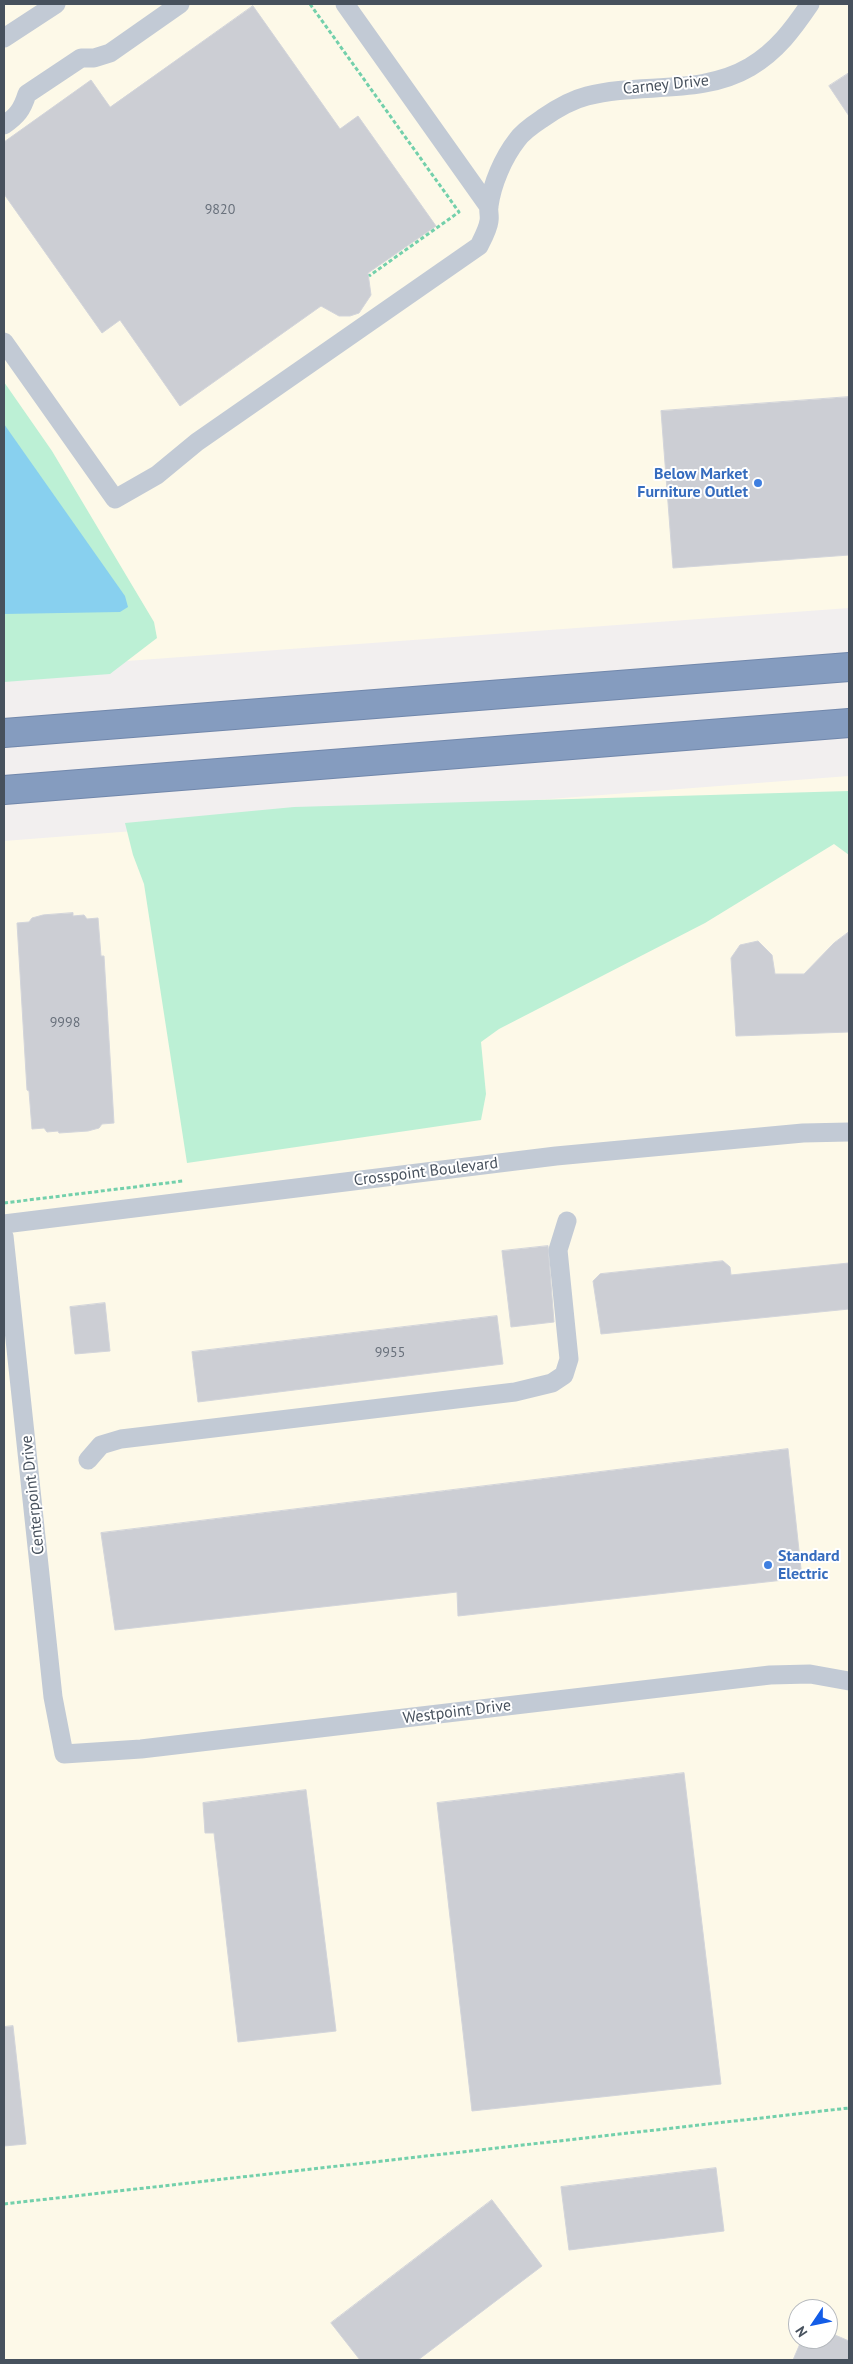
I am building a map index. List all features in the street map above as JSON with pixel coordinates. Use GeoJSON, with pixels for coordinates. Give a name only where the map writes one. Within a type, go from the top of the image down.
{"type":"FeatureCollection","features":[{"type":"Feature","properties":{"kind":"highway"},"geometry":{"type":"LineString","coordinates":[[4,733],[849,667]]}},
{"type":"Feature","properties":{"kind":"highway"},"geometry":{"type":"LineString","coordinates":[[4,790],[849,722]]}},
{"type":"Feature","properties":{"kind":"street"},"geometry":{"type":"LineString","coordinates":[[4,38],[56,4]]}},
{"type":"Feature","properties":{"kind":"street"},"geometry":{"type":"LineString","coordinates":[[4,125],[17,116],[23,108],[27,94],[81,58],[94,58],[110,53],[180,4]]}},
{"type":"Feature","properties":{"kind":"street"},"geometry":{"type":"LineString","coordinates":[[345,4],[489,207]]}},
{"type":"Feature","properties":{"kind":"street","name":"Carney Drive"},"geometry":{"type":"LineString","coordinates":[[4,342],[115,499],[157,475],[197,442],[479,246],[489,222],[489,207],[506,156],[518,138],[533,124],[586,96],[612,91],[700,84],[750,68],[777,47],[791,32],[810,4]]}},
{"type":"Feature","properties":{"kind":"street","name":"Crosspoint Boulevard"},"geometry":{"type":"LineString","coordinates":[[4,1224],[556,1156],[803,1134],[849,1132]]}},
{"type":"Feature","properties":{"kind":"street"},"geometry":{"type":"LineString","coordinates":[[88,1460],[101,1445],[121,1439],[515,1392],[552,1383],[564,1375],[570,1359],[558,1250],[567,1221]]}},
{"type":"Feature","properties":{"kind":"street","name":"Centerpoint Drive"},"geometry":{"type":"LineString","coordinates":[[4,1236],[53,1697],[64,1754]]}},
{"type":"Feature","properties":{"kind":"street","name":"Westpoint Drive"},"geometry":{"type":"LineString","coordinates":[[64,1754],[141,1749],[770,1675],[810,1674],[849,1681]]}},
{"type":"Feature","properties":{"kind":"path"},"geometry":{"type":"LineString","coordinates":[[310,4],[459,212],[370,276]]}},
{"type":"Feature","properties":{"kind":"path"},"geometry":{"type":"LineString","coordinates":[[4,1203],[183,1181]]}},
{"type":"Feature","properties":{"kind":"path"},"geometry":{"type":"LineString","coordinates":[[4,2204],[849,2108]]}},
{"type":"Feature","properties":{"kind":"shaded area"},"geometry":{"type":"Polygon","coordinates":[[[4,4],[849,4],[849,608],[4,670],[4,4]]]}},
{"type":"Feature","properties":{"kind":"shaded area"},"geometry":{"type":"Polygon","coordinates":[[[849,776],[849,2360],[4,2360],[4,841],[849,776]]]}},
{"type":"Feature","properties":{"kind":"green space"},"geometry":{"type":"Polygon","coordinates":[[[4,382],[52,451],[154,622],[157,638],[110,674],[4,682],[4,382]]]}},
{"type":"Feature","properties":{"kind":"green space"},"geometry":{"type":"Polygon","coordinates":[[[849,791],[849,855],[834,844],[705,923],[499,1029],[481,1042],[486,1094],[481,1120],[187,1163],[144,884],[133,855],[125,823],[294,807],[849,791]]]}},
{"type":"Feature","properties":{"kind":"water"},"geometry":{"type":"Polygon","coordinates":[[[4,424],[125,596],[128,607],[120,612],[4,614],[4,424]]]}},
{"type":"Feature","properties":{"kind":"building"},"geometry":{"type":"Polygon","coordinates":[[[253,6],[340,129],[358,116],[436,226],[368,273],[371,295],[359,313],[350,316],[339,316],[321,306],[180,406],[120,320],[102,333],[4,194],[4,142],[91,80],[110,107],[253,6]]]}},
{"type":"Feature","properties":{"kind":"building"},"geometry":{"type":"Polygon","coordinates":[[[849,73],[849,116],[829,86],[849,73]]]}},
{"type":"Feature","properties":{"kind":"building","name":"Below Market Furniture Outlet"},"geometry":{"type":"Polygon","coordinates":[[[849,397],[849,555],[673,568],[661,411],[849,397]]]}},
{"type":"Feature","properties":{"kind":"building"},"geometry":{"type":"Polygon","coordinates":[[[73,913],[73,916],[84,915],[87,919],[98,918],[101,956],[104,956],[114,1123],[102,1124],[99,1128],[88,1131],[47,1132],[44,1128],[32,1129],[29,1091],[27,1090],[17,923],[29,922],[32,918],[43,915],[73,913]]]}},
{"type":"Feature","properties":{"kind":"building"},"geometry":{"type":"Polygon","coordinates":[[[849,932],[849,1032],[736,1036],[731,958],[740,945],[758,941],[772,955],[775,974],[804,974],[834,943],[849,932]]]}},
{"type":"Feature","properties":{"kind":"building"},"geometry":{"type":"Polygon","coordinates":[[[548,1246],[554,1322],[511,1327],[502,1251],[548,1246]]]}},
{"type":"Feature","properties":{"kind":"building"},"geometry":{"type":"Polygon","coordinates":[[[723,1261],[730,1267],[731,1275],[849,1263],[849,1309],[601,1334],[593,1281],[600,1274],[723,1261]]]}},
{"type":"Feature","properties":{"kind":"building"},"geometry":{"type":"Polygon","coordinates":[[[105,1303],[110,1351],[75,1354],[70,1307],[105,1303]]]}},
{"type":"Feature","properties":{"kind":"building"},"geometry":{"type":"Polygon","coordinates":[[[497,1316],[503,1364],[198,1402],[192,1352],[497,1316]]]}},
{"type":"Feature","properties":{"kind":"building"},"geometry":{"type":"Polygon","coordinates":[[[788,1449],[802,1578],[458,1616],[457,1592],[115,1630],[101,1533],[788,1449]]]}},
{"type":"Feature","properties":{"kind":"building"},"geometry":{"type":"Polygon","coordinates":[[[684,1773],[721,2084],[472,2111],[437,1803],[684,1773]]]}},
{"type":"Feature","properties":{"kind":"building"},"geometry":{"type":"Polygon","coordinates":[[[306,1790],[336,2031],[238,2042],[214,1833],[205,1833],[203,1803],[306,1790]]]}},
{"type":"Feature","properties":{"kind":"building"},"geometry":{"type":"Polygon","coordinates":[[[13,2026],[26,2144],[4,2146],[4,2027],[13,2026]]]}},
{"type":"Feature","properties":{"kind":"building"},"geometry":{"type":"Polygon","coordinates":[[[716,2168],[724,2231],[569,2250],[561,2187],[716,2168]]]}},
{"type":"Feature","properties":{"kind":"building"},"geometry":{"type":"Polygon","coordinates":[[[492,2200],[542,2266],[418,2360],[360,2360],[331,2323],[492,2200]]]}},
{"type":"Feature","properties":{"kind":"building"},"geometry":{"type":"Polygon","coordinates":[[[838,2336],[849,2341],[849,2360],[793,2360],[798,2349],[838,2349],[838,2336]]]}},
{"type":"Feature","properties":{"kind":"place","name":"Below Market Furniture Outlet"},"geometry":{"type":"Point","coordinates":[758,483]}},
{"type":"Feature","properties":{"kind":"place","name":"Standard Electric"},"geometry":{"type":"Point","coordinates":[768,1565]}}]}
